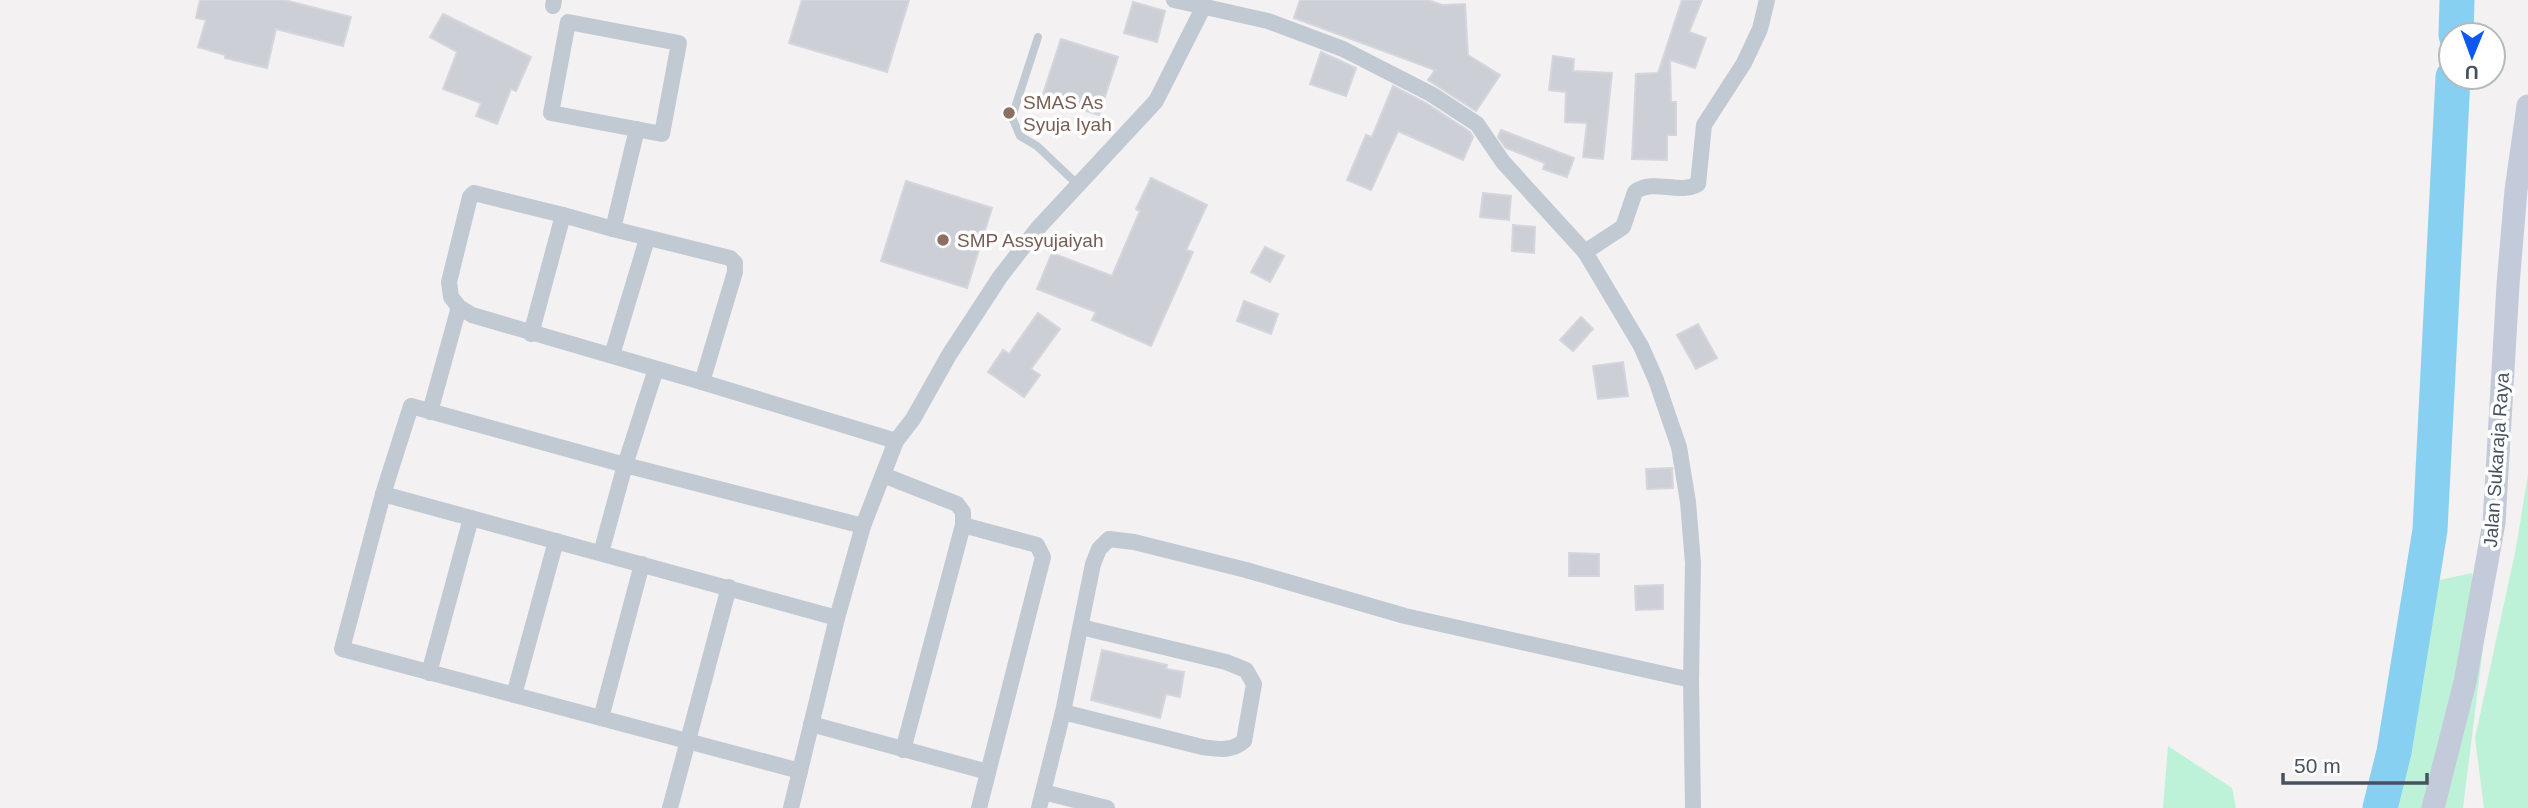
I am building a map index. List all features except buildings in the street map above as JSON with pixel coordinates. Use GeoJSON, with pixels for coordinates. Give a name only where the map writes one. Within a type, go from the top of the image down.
{"type":"FeatureCollection","features":[{"type":"Feature","properties":{"kind":"street"},"geometry":{"type":"LineString","coordinates":[[1174,0],[1268,21],[1343,49],[1431,94],[1477,124],[1503,162],[1586,252],[1641,346],[1679,446],[1688,502],[1693,563],[1693,808]]}},
{"type":"Feature","properties":{"kind":"street"},"geometry":{"type":"LineString","coordinates":[[1586,252],[1623,227],[1635,192],[1639,189],[1653,186],[1692,187],[1698,184],[1704,125],[1744,63],[1760,29],[1767,0]]}},
{"type":"Feature","properties":{"kind":"street"},"geometry":{"type":"LineString","coordinates":[[791,808],[837,618],[863,526],[896,442],[913,419],[949,355],[1000,277],[1077,184],[1156,101],[1204,6]]}},
{"type":"Feature","properties":{"kind":"street"},"geometry":{"type":"LineString","coordinates":[[568,22],[679,43],[662,134],[637,129],[551,113],[568,22]]}},
{"type":"Feature","properties":{"kind":"street","name":"Jalan Sukaraja Raya"},"geometry":{"type":"LineString","coordinates":[[2433,808],[2465,682],[2494,523],[2509,272],[2516,190],[2528,106]]}},
{"type":"Feature","properties":{"kind":"street"},"geometry":{"type":"LineString","coordinates":[[613,229],[637,129]]}},
{"type":"Feature","properties":{"kind":"street"},"geometry":{"type":"LineString","coordinates":[[702,382],[735,272],[735,262],[730,258],[482,195],[474,194],[470,197],[449,282],[451,297],[459,307],[472,315],[896,442]]}},
{"type":"Feature","properties":{"kind":"street"},"geometry":{"type":"LineString","coordinates":[[531,334],[563,215]]}},
{"type":"Feature","properties":{"kind":"street"},"geometry":{"type":"LineString","coordinates":[[612,355],[647,239]]}},
{"type":"Feature","properties":{"kind":"street"},"geometry":{"type":"LineString","coordinates":[[430,412],[459,307]]}},
{"type":"Feature","properties":{"kind":"street"},"geometry":{"type":"LineString","coordinates":[[601,553],[625,465],[656,369]]}},
{"type":"Feature","properties":{"kind":"street"},"geometry":{"type":"LineString","coordinates":[[800,771],[342,649],[383,494],[411,406],[625,465],[863,526]]}},
{"type":"Feature","properties":{"kind":"street"},"geometry":{"type":"LineString","coordinates":[[883,475],[957,504],[963,512],[963,525],[903,750]]}},
{"type":"Feature","properties":{"kind":"street"},"geometry":{"type":"LineString","coordinates":[[383,494],[837,618]]}},
{"type":"Feature","properties":{"kind":"street"},"geometry":{"type":"LineString","coordinates":[[429,673],[471,518]]}},
{"type":"Feature","properties":{"kind":"street"},"geometry":{"type":"LineString","coordinates":[[963,525],[1037,545],[1043,557],[979,808]]}},
{"type":"Feature","properties":{"kind":"street"},"geometry":{"type":"LineString","coordinates":[[1039,808],[1063,712],[1093,564],[1099,549],[1109,539],[1134,542],[1246,570],[1405,616],[1691,680]]}},
{"type":"Feature","properties":{"kind":"street"},"geometry":{"type":"LineString","coordinates":[[514,695],[556,541]]}},
{"type":"Feature","properties":{"kind":"street"},"geometry":{"type":"LineString","coordinates":[[601,718],[642,564]]}},
{"type":"Feature","properties":{"kind":"street"},"geometry":{"type":"LineString","coordinates":[[670,808],[729,587]]}},
{"type":"Feature","properties":{"kind":"street"},"geometry":{"type":"LineString","coordinates":[[1063,712],[1202,747],[1222,750],[1236,747],[1244,741],[1254,684],[1246,670],[1226,662],[1081,626]]}},
{"type":"Feature","properties":{"kind":"street"},"geometry":{"type":"LineString","coordinates":[[811,724],[988,772]]}},
{"type":"Feature","properties":{"kind":"street"},"geometry":{"type":"LineString","coordinates":[[1042,792],[1107,808]]}},
{"type":"Feature","properties":{"kind":"lane"},"geometry":{"type":"LineString","coordinates":[[1038,37],[1012,117],[1020,136],[1037,146],[1077,184]]}},
{"type":"Feature","properties":{"kind":"green space"},"geometry":{"type":"Polygon","coordinates":[[[2528,474],[2528,808],[2484,808],[2475,738],[2516,548],[2528,474]]]}},
{"type":"Feature","properties":{"kind":"green space"},"geometry":{"type":"Polygon","coordinates":[[[2472,573],[2483,648],[2463,808],[2393,808],[2435,581],[2472,573]]]}},
{"type":"Feature","properties":{"kind":"green space"},"geometry":{"type":"Polygon","coordinates":[[[2168,746],[2232,788],[2236,808],[2163,808],[2168,746]]]}},
{"type":"Feature","properties":{"kind":"waterway"},"geometry":{"type":"LineString","coordinates":[[2456,21],[2457,0]]}},
{"type":"Feature","properties":{"kind":"waterway"},"geometry":{"type":"LineString","coordinates":[[2380,808],[2394,752],[2430,530],[2452,91]]}},
{"type":"Feature","properties":{"kind":"place","name":"SMAS As Syuja Iyah"},"geometry":{"type":"Point","coordinates":[1009,113]}},
{"type":"Feature","properties":{"kind":"place","name":"SMP Assyujaiyah"},"geometry":{"type":"Point","coordinates":[943,240]}}]}
